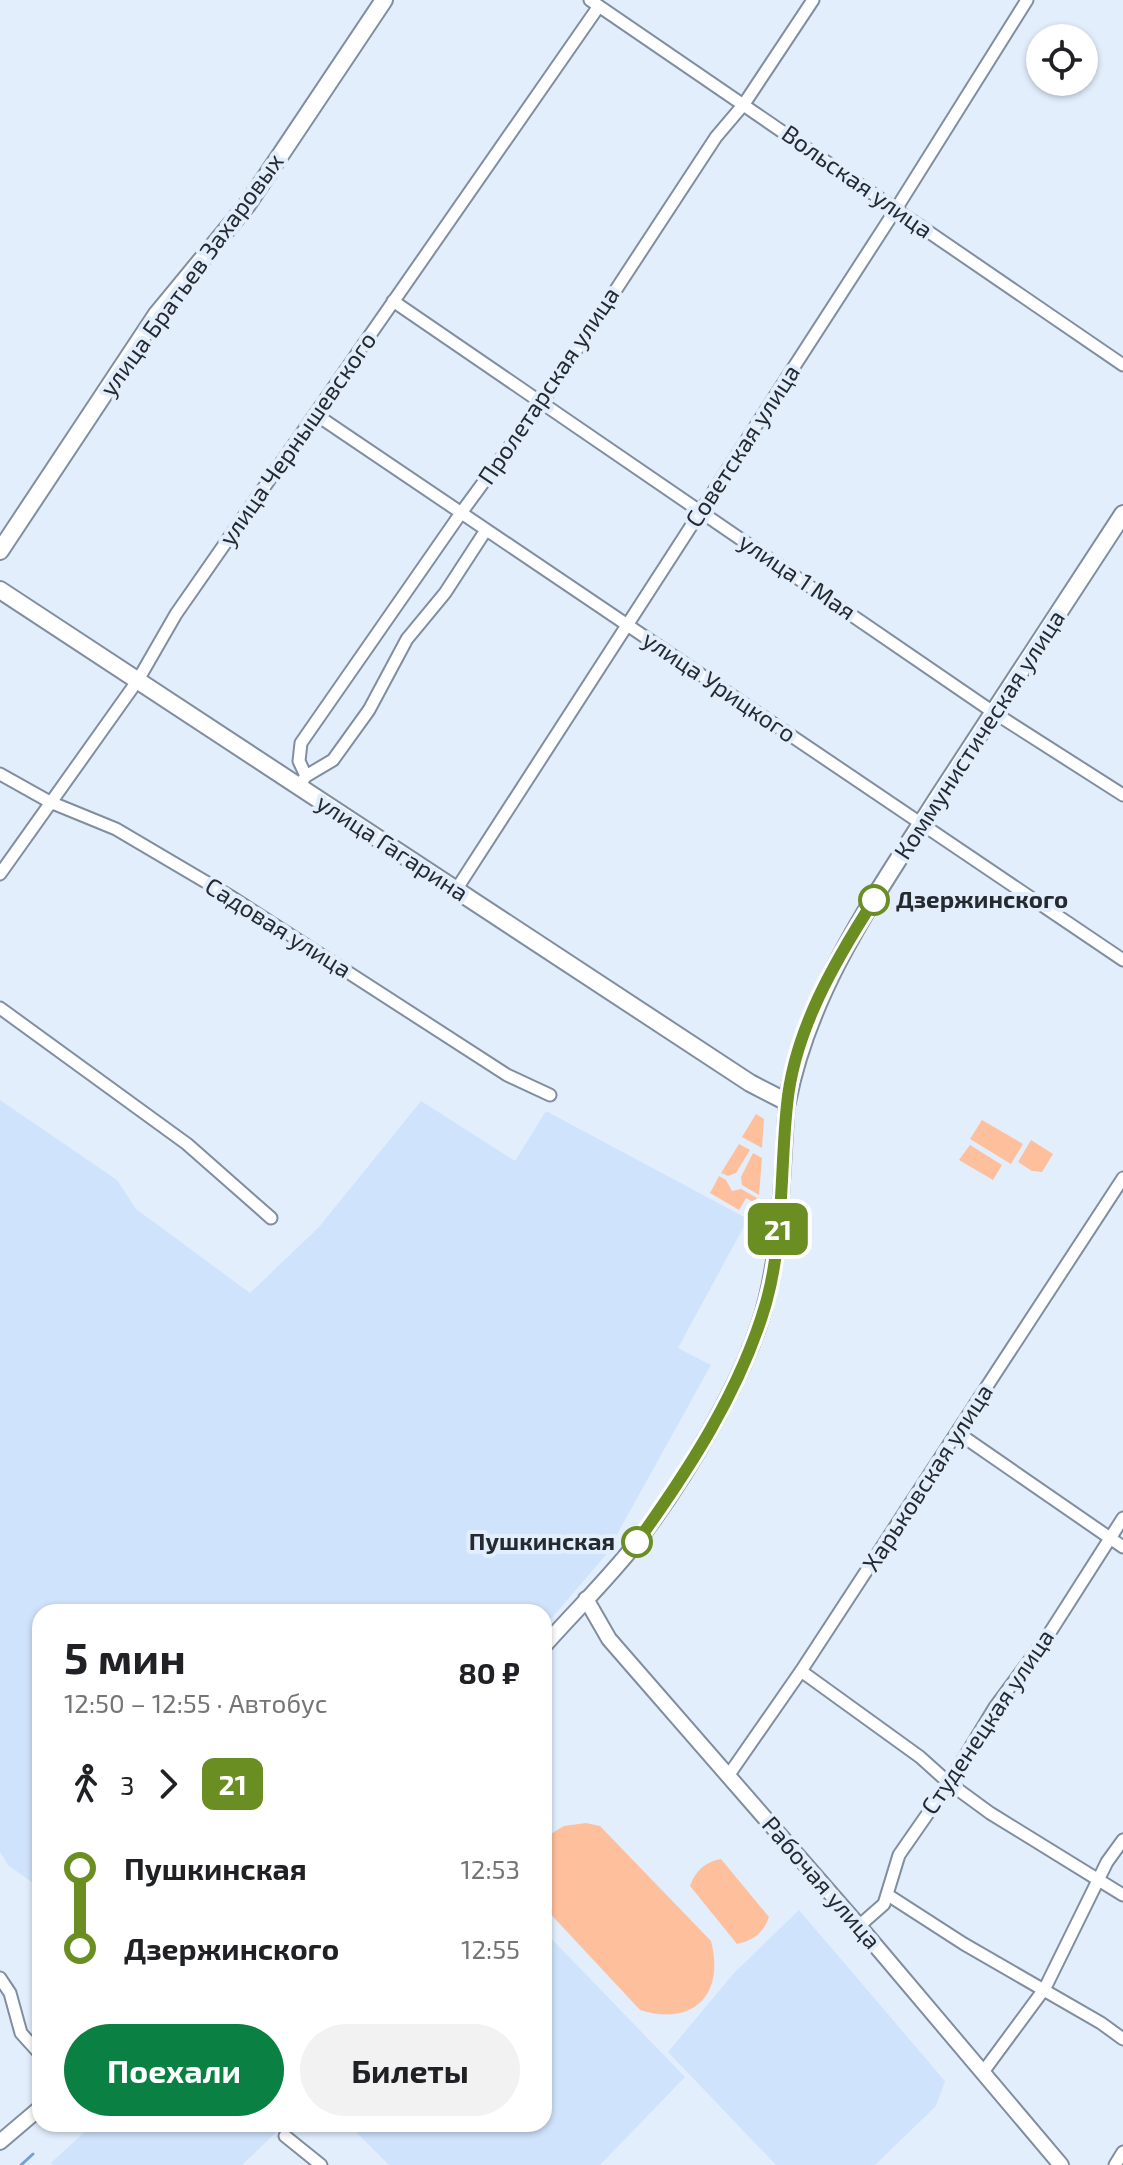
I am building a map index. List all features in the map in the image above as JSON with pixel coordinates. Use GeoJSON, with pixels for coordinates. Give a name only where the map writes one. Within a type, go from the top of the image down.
{"type":"FeatureCollection","features":[{"type":"Feature","properties":{"kind":"main road","name":"улица Братьев Захаровых"},"geometry":{"type":"LineString","coordinates":[[0,551],[157,314],[247,205],[384,0]]}},
{"type":"Feature","properties":{"kind":"main road","name":"Коммунистическая улица"},"geometry":{"type":"LineString","coordinates":[[787,1102],[799,1049],[824,988],[855,930],[1123,514]]}},
{"type":"Feature","properties":{"kind":"main road","name":"улица Гагарина"},"geometry":{"type":"LineString","coordinates":[[0,590],[302,782],[456,890],[750,1083],[787,1102]]}},
{"type":"Feature","properties":{"kind":"street","name":"Пролетарская улица"},"geometry":{"type":"LineString","coordinates":[[302,782],[299,761],[301,743],[543,401],[716,137],[744,104],[813,0]]}},
{"type":"Feature","properties":{"kind":"street","name":"Советская улица"},"geometry":{"type":"LineString","coordinates":[[456,890],[896,209],[1027,0]]}},
{"type":"Feature","properties":{"kind":"street","name":"Вольская улица"},"geometry":{"type":"LineString","coordinates":[[594,3],[1123,365]]}},
{"type":"Feature","properties":{"kind":"street","name":"улица Чернышевского"},"geometry":{"type":"LineString","coordinates":[[0,874],[138,680],[176,614],[594,3]]}},
{"type":"Feature","properties":{"kind":"street","name":"улица 1 Мая"},"geometry":{"type":"LineString","coordinates":[[393,301],[993,712],[1123,795]]}},
{"type":"Feature","properties":{"kind":"street","name":"улица Урицкого"},"geometry":{"type":"LineString","coordinates":[[315,414],[1123,960]]}},
{"type":"Feature","properties":{"kind":"street"},"geometry":{"type":"LineString","coordinates":[[302,782],[333,760],[369,710],[407,639],[445,593],[486,530]]}},
{"type":"Feature","properties":{"kind":"street","name":"Садовая улица"},"geometry":{"type":"LineString","coordinates":[[0,774],[50,802],[116,829],[233,898],[507,1075],[550,1095]]}},
{"type":"Feature","properties":{"kind":"street"},"geometry":{"type":"LineString","coordinates":[[0,1008],[187,1144],[271,1218]]}},
{"type":"Feature","properties":{"kind":"street","name":"Коммунистическая улица"},"geometry":{"type":"LineString","coordinates":[[552,1637],[637,1542],[663,1505],[722,1406],[752,1340],[766,1303],[773,1264],[781,1201],[787,1102]]}},
{"type":"Feature","properties":{"kind":"street","name":"Харьковская улица"},"geometry":{"type":"LineString","coordinates":[[728,1776],[801,1671],[1123,1178]]}},
{"type":"Feature","properties":{"kind":"street"},"geometry":{"type":"LineString","coordinates":[[958,1433],[1123,1547]]}},
{"type":"Feature","properties":{"kind":"street","name":"Студенецкая улица"},"geometry":{"type":"LineString","coordinates":[[859,1926],[878,1912],[888,1895],[899,1855],[949,1783],[995,1707],[1049,1634],[1123,1518]]}},
{"type":"Feature","properties":{"kind":"street","name":"Рабочая улица"},"geometry":{"type":"LineString","coordinates":[[586,1599],[609,1639],[859,1926],[1061,2165]]}},
{"type":"Feature","properties":{"kind":"street"},"geometry":{"type":"LineString","coordinates":[[801,1671],[920,1757],[990,1813],[1123,1895]]}},
{"type":"Feature","properties":{"kind":"street"},"geometry":{"type":"LineString","coordinates":[[983,2072],[1045,1988],[1098,1880],[1123,1840]]}},
{"type":"Feature","properties":{"kind":"street"},"geometry":{"type":"LineString","coordinates":[[888,1895],[964,1944],[1045,1988],[1123,2039]]}},
{"type":"Feature","properties":{"kind":"street"},"geometry":{"type":"LineString","coordinates":[[0,1978],[10,1993],[21,2033],[32,2045]]}},
{"type":"Feature","properties":{"kind":"street"},"geometry":{"type":"LineString","coordinates":[[0,2142],[32,2115]]}},
{"type":"Feature","properties":{"kind":"street"},"geometry":{"type":"LineString","coordinates":[[285,2136],[321,2165]]}},
{"type":"Feature","properties":{"kind":"street"},"geometry":{"type":"LineString","coordinates":[[1115,2165],[1123,2152]]}},
{"type":"Feature","properties":{"kind":"shaded area"},"geometry":{"type":"Polygon","coordinates":[[[0,1100],[117,1180],[136,1209],[250,1293],[319,1227],[421,1101],[515,1161],[546,1111],[748,1219],[678,1348],[711,1365],[605,1556],[552,1618],[552,1604],[32,1604],[32,1882],[8,1865],[0,1852],[0,1100]]]}},
{"type":"Feature","properties":{"kind":"shaded area"},"geometry":{"type":"Polygon","coordinates":[[[756,1114],[764,1119],[762,1148],[742,1137],[756,1114]]]}},
{"type":"Feature","properties":{"kind":"shaded area"},"geometry":{"type":"Polygon","coordinates":[[[982,1120],[1023,1144],[1011,1164],[970,1139],[982,1120]]]}},
{"type":"Feature","properties":{"kind":"shaded area"},"geometry":{"type":"Polygon","coordinates":[[[1031,1140],[1053,1154],[1042,1172],[1032,1171],[1018,1162],[1031,1140]]]}},
{"type":"Feature","properties":{"kind":"shaded area"},"geometry":{"type":"Polygon","coordinates":[[[739,1144],[750,1150],[736,1173],[728,1176],[721,1173],[739,1144]]]}},
{"type":"Feature","properties":{"kind":"shaded area"},"geometry":{"type":"Polygon","coordinates":[[[970,1145],[1002,1165],[993,1180],[959,1160],[970,1145]]]}},
{"type":"Feature","properties":{"kind":"shaded area"},"geometry":{"type":"Polygon","coordinates":[[[753,1153],[762,1158],[759,1195],[742,1185],[741,1177],[753,1153]]]}},
{"type":"Feature","properties":{"kind":"shaded area"},"geometry":{"type":"Polygon","coordinates":[[[719,1176],[726,1180],[732,1191],[741,1189],[757,1198],[755,1203],[746,1198],[739,1210],[710,1193],[719,1176]]]}},
{"type":"Feature","properties":{"kind":"shaded area"},"geometry":{"type":"Polygon","coordinates":[[[586,1823],[600,1826],[711,1941],[713,1977],[709,1991],[701,2002],[690,2010],[676,2014],[640,2010],[552,1916],[552,1833],[564,1826],[586,1823]]]}},
{"type":"Feature","properties":{"kind":"shaded area"},"geometry":{"type":"Polygon","coordinates":[[[721,1859],[769,1917],[757,1935],[737,1944],[690,1886],[702,1868],[721,1859]]]}},
{"type":"Feature","properties":{"kind":"shaded area"},"geometry":{"type":"Polygon","coordinates":[[[799,1910],[945,2081],[936,2106],[875,2165],[776,2165],[668,2052],[734,1973],[799,1910]]]}},
{"type":"Feature","properties":{"kind":"shaded area"},"geometry":{"type":"Polygon","coordinates":[[[552,1939],[685,2077],[600,2165],[389,2165],[356,2132],[552,2132],[552,1939]]]}},
{"type":"Feature","properties":{"kind":"shaded area"},"geometry":{"type":"Polygon","coordinates":[[[84,2132],[277,2132],[242,2165],[51,2163],[84,2132]]]}},
{"type":"Feature","properties":{"kind":"waterway"},"geometry":{"type":"LineString","coordinates":[[21,2165],[33,2154]]}},
{"type":"Feature","properties":{"kind":"bus line","name":"21"},"geometry":{"type":"LineString","coordinates":[[637,1542],[692,1459],[722,1406],[766,1303],[781,1201],[787,1102],[794,1067],[824,988],[874,900]]}},
{"type":"Feature","properties":{"kind":"place","name":"Дзержинского"},"geometry":{"type":"Point","coordinates":[874,900]}},
{"type":"Feature","properties":{"kind":"place","name":"Пушкинская"},"geometry":{"type":"Point","coordinates":[637,1542]}}]}
